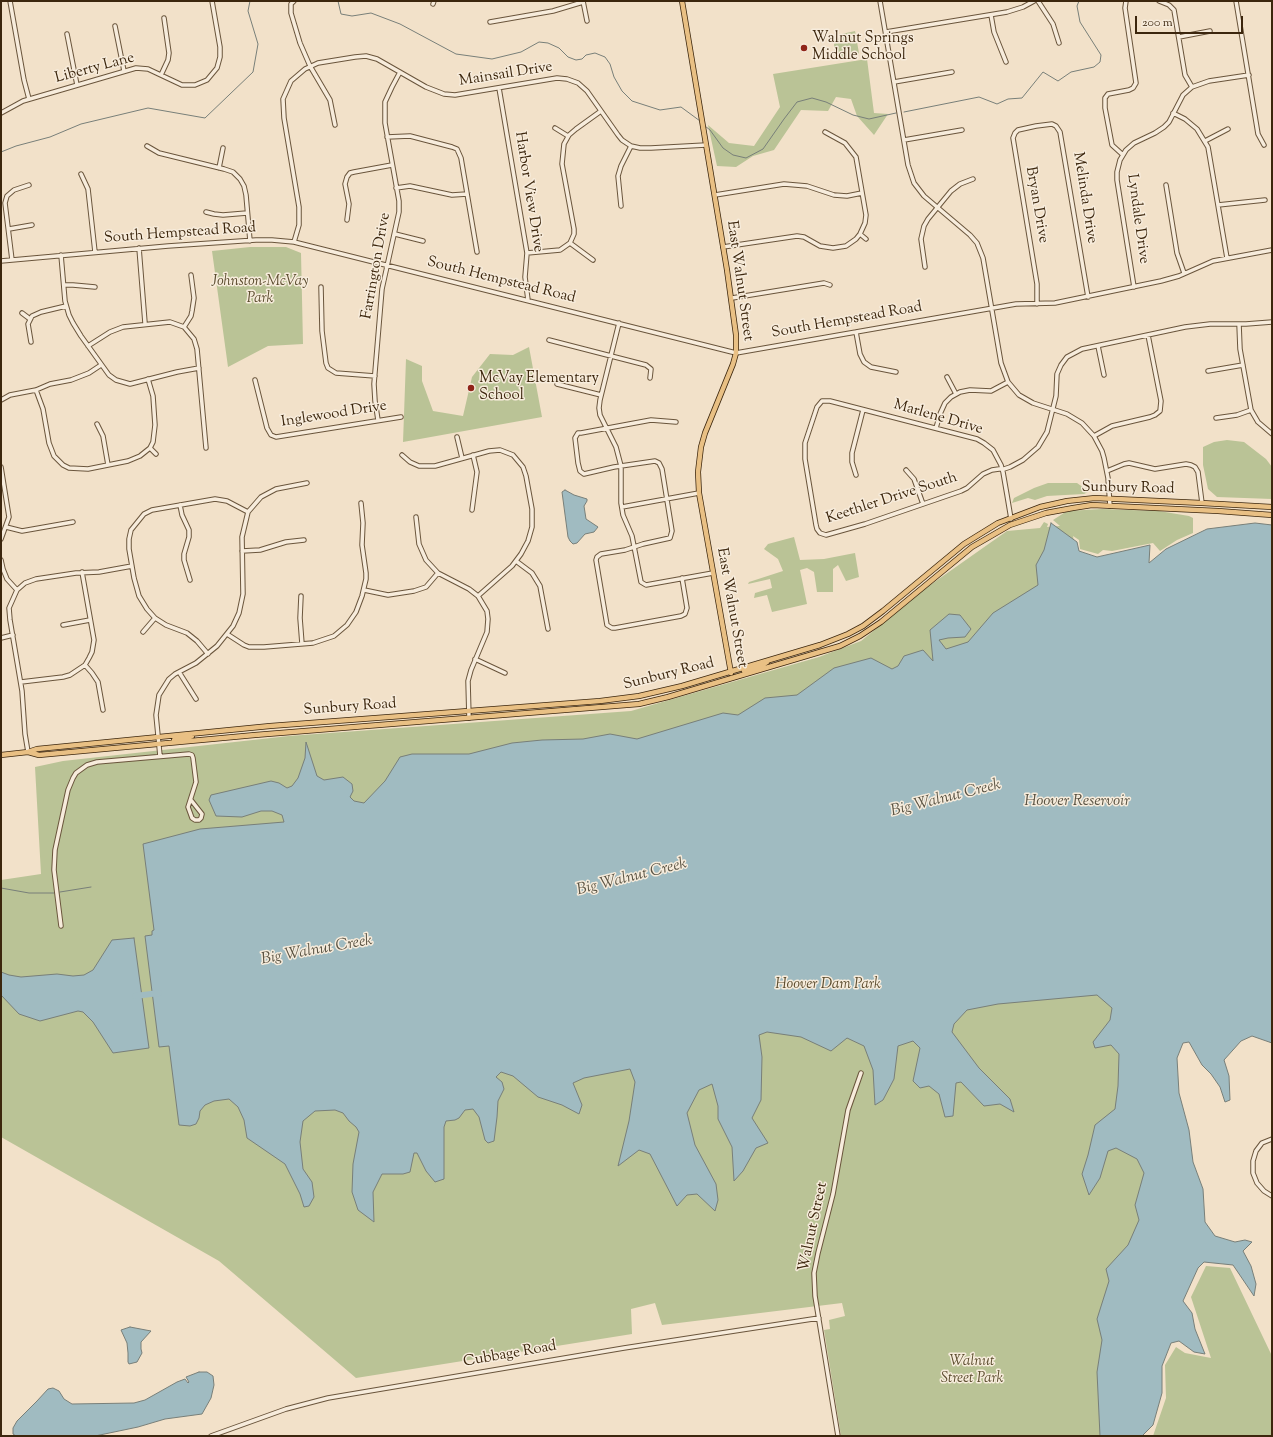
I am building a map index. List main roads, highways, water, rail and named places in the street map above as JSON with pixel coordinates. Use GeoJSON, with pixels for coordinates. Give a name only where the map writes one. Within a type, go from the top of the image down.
{"type":"FeatureCollection","features":[{"type":"Feature","properties":{"kind":"main road","name":"East Walnut Street"},"geometry":{"type":"LineString","coordinates":[[682,1],[736,328],[736,353],[705,433],[701,447],[698,472],[699,493],[732,678]]}},
{"type":"Feature","properties":{"kind":"main road","name":"Sunbury Road"},"geometry":{"type":"LineString","coordinates":[[1,755],[28,752],[37,749],[284,725],[639,696],[730,672],[820,645],[848,634],[863,626],[883,611],[964,544],[998,523],[1040,507],[1067,501],[1095,498],[1202,502],[1272,507]]}},
{"type":"Feature","properties":{"kind":"main road","name":"Sunbury Road"},"geometry":{"type":"LineString","coordinates":[[28,752],[39,755],[629,705],[668,697],[840,646],[860,636],[881,622],[964,552],[1012,524],[1046,513],[1073,508],[1110,506],[1226,511],[1272,515]]}},
{"type":"Feature","properties":{"kind":"main road"},"geometry":{"type":"LineString","coordinates":[[732,678],[737,673],[762,665],[772,659]]}},
{"type":"Feature","properties":{"kind":"main road"},"geometry":{"type":"LineString","coordinates":[[668,697],[682,688],[727,675],[730,672]]}},
{"type":"Feature","properties":{"kind":"main road"},"geometry":{"type":"LineString","coordinates":[[469,718],[474,715],[493,713],[512,707]]}},
{"type":"Feature","properties":{"kind":"main road"},"geometry":{"type":"LineString","coordinates":[[430,721],[448,715],[466,713],[469,711]]}},
{"type":"Feature","properties":{"kind":"main road"},"geometry":{"type":"LineString","coordinates":[[159,744],[162,741],[186,738],[198,734]]}},
{"type":"Feature","properties":{"kind":"main road"},"geometry":{"type":"LineString","coordinates":[[126,747],[136,742],[156,740],[158,738]]}},
{"type":"Feature","properties":{"kind":"water"},"geometry":{"type":"Polygon","coordinates":[[[565,490],[574,495],[587,499],[584,506],[586,519],[598,527],[594,532],[585,534],[577,543],[573,544],[568,537],[562,492],[565,490]]]}},
{"type":"Feature","properties":{"kind":"water","name":"Hoover Reservoir"},"geometry":{"type":"Polygon","coordinates":[[[1051,523],[1077,542],[1079,551],[1097,557],[1150,545],[1149,563],[1166,549],[1207,529],[1255,523],[1272,525],[1272,1043],[1252,1036],[1241,1041],[1224,1060],[1229,1076],[1230,1100],[1225,1102],[1220,1087],[1211,1074],[1202,1065],[1189,1042],[1183,1043],[1177,1058],[1179,1093],[1189,1130],[1193,1162],[1203,1189],[1205,1222],[1215,1236],[1235,1242],[1245,1240],[1252,1242],[1243,1251],[1251,1266],[1256,1284],[1254,1296],[1233,1265],[1204,1262],[1198,1268],[1183,1301],[1192,1313],[1195,1329],[1205,1354],[1194,1352],[1179,1341],[1171,1343],[1162,1366],[1162,1393],[1153,1425],[1142,1436],[1100,1436],[1097,1372],[1102,1340],[1097,1319],[1109,1281],[1106,1269],[1128,1245],[1139,1220],[1135,1205],[1144,1173],[1137,1159],[1116,1148],[1108,1151],[1100,1178],[1089,1195],[1082,1174],[1095,1125],[1115,1109],[1118,1086],[1119,1054],[1111,1045],[1095,1048],[1093,1042],[1110,1020],[1112,1008],[1097,995],[998,1004],[967,1010],[954,1024],[952,1032],[979,1068],[1010,1099],[1014,1112],[1000,1104],[984,1106],[961,1082],[956,1083],[953,1116],[945,1117],[939,1094],[929,1086],[920,1088],[913,1081],[920,1048],[913,1041],[898,1046],[894,1079],[883,1100],[875,1105],[873,1070],[864,1046],[847,1038],[831,1051],[801,1037],[767,1032],[759,1035],[762,1057],[761,1100],[752,1118],[768,1143],[756,1148],[743,1171],[734,1181],[732,1147],[718,1119],[718,1106],[712,1084],[699,1090],[687,1113],[695,1145],[716,1184],[718,1200],[715,1211],[697,1194],[687,1195],[677,1206],[650,1154],[639,1150],[618,1166],[629,1121],[635,1082],[630,1069],[584,1078],[573,1083],[582,1105],[579,1114],[562,1105],[538,1097],[513,1076],[501,1072],[496,1077],[502,1082],[504,1089],[498,1101],[494,1141],[488,1143],[485,1140],[479,1117],[473,1109],[465,1110],[459,1118],[455,1120],[446,1121],[444,1127],[444,1179],[435,1182],[426,1171],[417,1153],[414,1153],[410,1172],[403,1174],[382,1174],[373,1192],[374,1222],[358,1210],[352,1192],[353,1164],[359,1132],[343,1113],[335,1110],[315,1111],[303,1121],[300,1142],[303,1169],[312,1182],[314,1197],[309,1206],[304,1207],[300,1194],[285,1164],[247,1138],[244,1120],[238,1107],[229,1099],[214,1101],[205,1105],[200,1111],[196,1124],[190,1126],[179,1125],[169,1046],[159,1047],[145,936],[152,935],[152,931],[154,930],[143,844],[200,829],[284,822],[282,815],[272,811],[261,811],[242,817],[216,816],[209,800],[211,795],[271,781],[279,783],[287,788],[292,786],[298,778],[305,758],[306,742],[317,776],[324,780],[343,777],[352,784],[353,791],[350,797],[354,801],[364,803],[385,781],[400,757],[412,754],[469,754],[512,743],[542,740],[583,739],[610,734],[637,739],[723,713],[738,715],[765,698],[797,695],[834,668],[871,658],[892,669],[898,666],[904,656],[923,650],[933,661],[930,630],[949,614],[960,615],[971,629],[965,637],[939,640],[946,649],[968,642],[993,613],[1038,585],[1036,565],[1044,550],[1051,523]]]}},
{"type":"Feature","properties":{"kind":"water"},"geometry":{"type":"Polygon","coordinates":[[[134,938],[149,1048],[113,1053],[93,1022],[83,1012],[78,1011],[40,1021],[19,1014],[1,995],[1,972],[21,977],[57,974],[73,976],[84,975],[93,970],[112,940],[134,938]]]}},
{"type":"Feature","properties":{"kind":"water"},"geometry":{"type":"Polygon","coordinates":[[[130,1327],[151,1331],[141,1342],[142,1353],[137,1362],[129,1364],[127,1343],[121,1330],[130,1327]]]}},
{"type":"Feature","properties":{"kind":"water"},"geometry":{"type":"Polygon","coordinates":[[[199,1372],[207,1372],[213,1376],[214,1385],[211,1398],[202,1414],[165,1419],[138,1427],[95,1436],[16,1436],[13,1434],[13,1428],[17,1421],[48,1389],[53,1388],[59,1391],[64,1399],[72,1404],[134,1403],[145,1400],[185,1379],[188,1383],[189,1382],[186,1377],[199,1372]]]}},
{"type":"Feature","properties":{"kind":"waterway"},"geometry":{"type":"LineString","coordinates":[[1,152],[16,146],[50,137],[81,124],[148,108],[205,118],[253,72],[258,44],[248,11],[250,1]]}},
{"type":"Feature","properties":{"kind":"waterway"},"geometry":{"type":"LineString","coordinates":[[338,1],[341,14],[352,16],[371,13],[400,24],[456,54],[492,59],[521,52],[539,42],[548,43],[559,48],[568,57],[576,60],[582,59],[586,55],[595,53],[605,57],[610,64],[614,77],[622,91],[632,101],[660,110],[681,107],[700,121]]}},
{"type":"Feature","properties":{"kind":"waterway"},"geometry":{"type":"LineString","coordinates":[[904,112],[979,97],[997,104],[1008,99],[1022,98],[1043,72],[1058,81],[1071,72],[1094,67],[1100,62],[1101,55],[1080,22],[1077,6],[1079,1]]}},
{"type":"Feature","properties":{"kind":"waterway"},"geometry":{"type":"LineString","coordinates":[[705,126],[710,130],[723,148],[733,155],[746,158],[763,149],[797,102],[812,98],[826,102],[853,115],[869,119],[896,113]]}},
{"type":"Feature","properties":{"kind":"waterway"},"geometry":{"type":"LineString","coordinates":[[60,892],[91,887]]}},
{"type":"Feature","properties":{"kind":"waterway"},"geometry":{"type":"LineString","coordinates":[[1,888],[29,893],[54,893]]}},
{"type":"Feature","properties":{"kind":"waterway","name":"Big Walnut Creek"},"geometry":{"type":"LineString","coordinates":[[135,996],[159,993]]}},
{"type":"Feature","properties":{"kind":"place","name":"Walnut Springs Middle School"},"geometry":{"type":"Point","coordinates":[804,48]}},
{"type":"Feature","properties":{"kind":"place","name":"McVay Elementary School"},"geometry":{"type":"Point","coordinates":[471,388]}},
{"type":"Feature","properties":{"kind":"park label","name":"Johnston-McVay Park"},"geometry":{"type":"Point","coordinates":[260,290]}},
{"type":"Feature","properties":{"kind":"park label","name":"Hoover Dam Park"},"geometry":{"type":"Point","coordinates":[828,985]}},
{"type":"Feature","properties":{"kind":"park label","name":"Walnut Street Park"},"geometry":{"type":"Point","coordinates":[972,1370]}}]}
